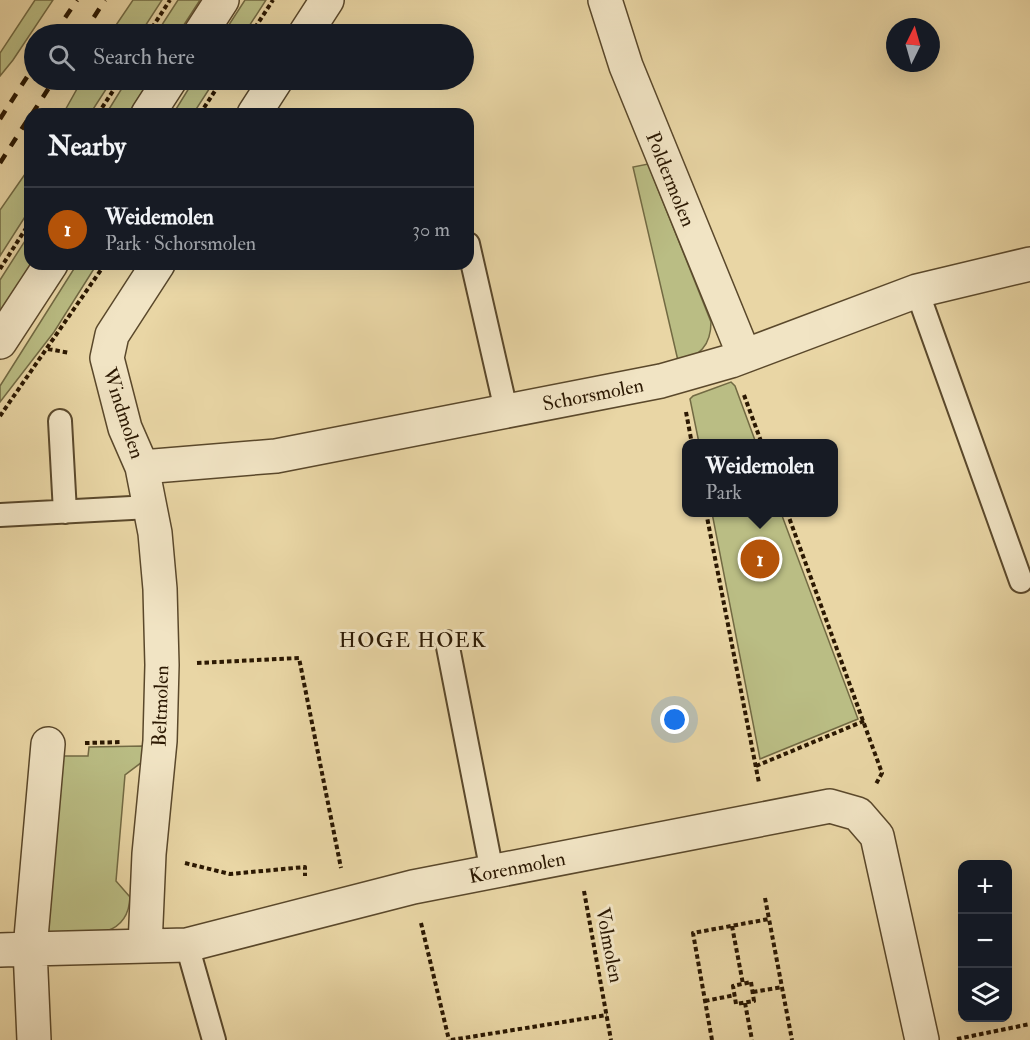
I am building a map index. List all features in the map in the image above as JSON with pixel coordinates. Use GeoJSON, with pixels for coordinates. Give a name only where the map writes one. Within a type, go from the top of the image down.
{"type":"FeatureCollection","features":[{"type":"Feature","properties":{"kind":"street"},"geometry":{"type":"LineString","coordinates":[[206,24],[222,0]]}},
{"type":"Feature","properties":{"kind":"street"},"geometry":{"type":"LineString","coordinates":[[311,24],[327,0]]}},
{"type":"Feature","properties":{"kind":"street","name":"Poldermolen"},"geometry":{"type":"LineString","coordinates":[[605,0],[626,66],[738,358]]}},
{"type":"Feature","properties":{"kind":"street"},"geometry":{"type":"LineString","coordinates":[[152,108],[164,90]]}},
{"type":"Feature","properties":{"kind":"street"},"geometry":{"type":"LineString","coordinates":[[258,108],[270,90]]}},
{"type":"Feature","properties":{"kind":"street","name":"Schorsmolen"},"geometry":{"type":"LineString","coordinates":[[142,467],[276,456],[661,381],[738,358],[917,291],[1030,264]]}},
{"type":"Feature","properties":{"kind":"street"},"geometry":{"type":"LineString","coordinates":[[0,342],[47,270]]}},
{"type":"Feature","properties":{"kind":"street","name":"Windmolen"},"geometry":{"type":"LineString","coordinates":[[142,467],[125,429],[107,358],[112,335],[154,270]]}},
{"type":"Feature","properties":{"kind":"street","name":"Beltmolen"},"geometry":{"type":"LineString","coordinates":[[142,467],[150,507],[160,589],[162,665],[160,741],[149,854],[145,946]]}},
{"type":"Feature","properties":{"kind":"street"},"geometry":{"type":"LineString","coordinates":[[34,1040],[15,950],[48,744]]}},
{"type":"Feature","properties":{"kind":"street","name":"Korenmolen"},"geometry":{"type":"LineString","coordinates":[[15,950],[188,945],[413,887],[830,806],[858,814]]}},
{"type":"Feature","properties":{"kind":"street"},"geometry":{"type":"LineString","coordinates":[[858,814],[877,836],[922,1040]]}},
{"type":"Feature","properties":{"kind":"lane"},"geometry":{"type":"LineString","coordinates":[[474,270],[506,410]]}},
{"type":"Feature","properties":{"kind":"lane"},"geometry":{"type":"LineString","coordinates":[[917,291],[1021,581]]}},
{"type":"Feature","properties":{"kind":"lane"},"geometry":{"type":"LineString","coordinates":[[60,421],[65,512]]}},
{"type":"Feature","properties":{"kind":"lane"},"geometry":{"type":"LineString","coordinates":[[0,515],[150,507]]}},
{"type":"Feature","properties":{"kind":"lane"},"geometry":{"type":"LineString","coordinates":[[447,642],[492,872]]}},
{"type":"Feature","properties":{"kind":"lane"},"geometry":{"type":"LineString","coordinates":[[188,945],[214,1040]]}},
{"type":"Feature","properties":{"kind":"path"},"geometry":{"type":"LineString","coordinates":[[154,24],[170,0]]}},
{"type":"Feature","properties":{"kind":"path"},"geometry":{"type":"LineString","coordinates":[[257,24],[273,0]]}},
{"type":"Feature","properties":{"kind":"path"},"geometry":{"type":"LineString","coordinates":[[102,108],[114,90]]}},
{"type":"Feature","properties":{"kind":"path"},"geometry":{"type":"LineString","coordinates":[[204,108],[216,90]]}},
{"type":"Feature","properties":{"kind":"path"},"geometry":{"type":"LineString","coordinates":[[0,269],[24,231]]}},
{"type":"Feature","properties":{"kind":"path"},"geometry":{"type":"LineString","coordinates":[[0,416],[101,270]]}},
{"type":"Feature","properties":{"kind":"path"},"geometry":{"type":"LineString","coordinates":[[738,358],[761,439]]}},
{"type":"Feature","properties":{"kind":"path"},"geometry":{"type":"LineString","coordinates":[[707,517],[767,818]]}},
{"type":"Feature","properties":{"kind":"path"},"geometry":{"type":"LineString","coordinates":[[788,517],[882,773],[858,814]]}},
{"type":"Feature","properties":{"kind":"path"},"geometry":{"type":"LineString","coordinates":[[162,665],[299,658],[349,904]]}},
{"type":"Feature","properties":{"kind":"path"},"geometry":{"type":"LineString","coordinates":[[756,766],[864,721]]}},
{"type":"Feature","properties":{"kind":"path"},"geometry":{"type":"LineString","coordinates":[[48,744],[160,741]]}},
{"type":"Feature","properties":{"kind":"path"},"geometry":{"type":"LineString","coordinates":[[149,854],[230,874],[305,867],[302,916]]}},
{"type":"Feature","properties":{"kind":"path","name":"Volmolen"},"geometry":{"type":"LineString","coordinates":[[577,855],[611,1040]]}},
{"type":"Feature","properties":{"kind":"path"},"geometry":{"type":"LineString","coordinates":[[413,887],[450,1040],[607,1015]]}},
{"type":"Feature","properties":{"kind":"path"},"geometry":{"type":"LineString","coordinates":[[765,898],[792,1040]]}},
{"type":"Feature","properties":{"kind":"path"},"geometry":{"type":"LineString","coordinates":[[712,1040],[693,933],[769,919]]}},
{"type":"Feature","properties":{"kind":"path"},"geometry":{"type":"LineString","coordinates":[[732,926],[742,984]]}},
{"type":"Feature","properties":{"kind":"path"},"geometry":{"type":"LineString","coordinates":[[751,982],[754,1001],[736,1004],[733,986],[742,984],[751,982]]}},
{"type":"Feature","properties":{"kind":"path"},"geometry":{"type":"LineString","coordinates":[[753,992],[782,987]]}},
{"type":"Feature","properties":{"kind":"path"},"geometry":{"type":"LineString","coordinates":[[705,1000],[735,995]]}},
{"type":"Feature","properties":{"kind":"path"},"geometry":{"type":"LineString","coordinates":[[745,1003],[752,1040]]}},
{"type":"Feature","properties":{"kind":"path"},"geometry":{"type":"LineString","coordinates":[[950,1040],[1030,1024]]}},
{"type":"Feature","properties":{"kind":"green space"},"geometry":{"type":"Polygon","coordinates":[[[35,0],[53,0],[37,24],[24,24],[24,44],[0,76],[0,53],[35,0]]]}},
{"type":"Feature","properties":{"kind":"green space"},"geometry":{"type":"Polygon","coordinates":[[[133,0],[162,0],[146,24],[117,24],[133,0]]]}},
{"type":"Feature","properties":{"kind":"green space"},"geometry":{"type":"Polygon","coordinates":[[[178,0],[200,0],[184,24],[162,24],[178,0]]]}},
{"type":"Feature","properties":{"kind":"green space"},"geometry":{"type":"Polygon","coordinates":[[[245,0],[266,0],[250,24],[229,24],[245,0]]]}},
{"type":"Feature","properties":{"kind":"green space"},"geometry":{"type":"Polygon","coordinates":[[[76,90],[106,90],[94,108],[66,108],[76,90]]]}},
{"type":"Feature","properties":{"kind":"green space"},"geometry":{"type":"Polygon","coordinates":[[[121,90],[144,90],[132,108],[110,108],[121,90]]]}},
{"type":"Feature","properties":{"kind":"green space"},"geometry":{"type":"Polygon","coordinates":[[[188,90],[209,90],[197,108],[177,108],[188,90]]]}},
{"type":"Feature","properties":{"kind":"green space"},"geometry":{"type":"Polygon","coordinates":[[[648,164],[711,322],[706,344],[679,365],[633,167],[648,164]]]}},
{"type":"Feature","properties":{"kind":"green space"},"geometry":{"type":"Polygon","coordinates":[[[24,176],[24,218],[0,256],[0,210],[24,176]]]}},
{"type":"Feature","properties":{"kind":"green space"},"geometry":{"type":"Polygon","coordinates":[[[24,242],[24,270],[28,270],[0,315],[0,280],[24,242]]]}},
{"type":"Feature","properties":{"kind":"green space"},"geometry":{"type":"Polygon","coordinates":[[[73,270],[93,270],[54,332],[0,402],[0,386],[73,270]]]}},
{"type":"Feature","properties":{"kind":"green space"},"geometry":{"type":"Polygon","coordinates":[[[731,382],[735,386],[755,439],[698,439],[690,399],[731,382]]]}},
{"type":"Feature","properties":{"kind":"green space"},"geometry":{"type":"Polygon","coordinates":[[[713,517],[782,517],[858,719],[760,759],[713,517]]]}},
{"type":"Feature","properties":{"kind":"green space"},"geometry":{"type":"Polygon","coordinates":[[[143,746],[142,762],[125,775],[116,881],[130,897],[127,912],[120,923],[98,933],[43,933],[59,756],[88,756],[89,747],[143,746]]]}},
{"type":"Feature","properties":{"kind":"railway"},"geometry":{"type":"LineString","coordinates":[[61,24],[77,0]]}},
{"type":"Feature","properties":{"kind":"railway"},"geometry":{"type":"LineString","coordinates":[[89,24],[105,0]]}},
{"type":"Feature","properties":{"kind":"railway"},"geometry":{"type":"LineString","coordinates":[[0,119],[24,82]]}},
{"type":"Feature","properties":{"kind":"railway"},"geometry":{"type":"LineString","coordinates":[[36,108],[48,90]]}},
{"type":"Feature","properties":{"kind":"railway"},"geometry":{"type":"LineString","coordinates":[[0,163],[24,125]]}},
{"type":"Feature","properties":{"kind":"place","name":"Weidemolen"},"geometry":{"type":"Point","coordinates":[760,559]}},
{"type":"Feature","properties":{"kind":"district","name":"HOGE HOEK"},"geometry":{"type":"Point","coordinates":[413,640]}}]}
